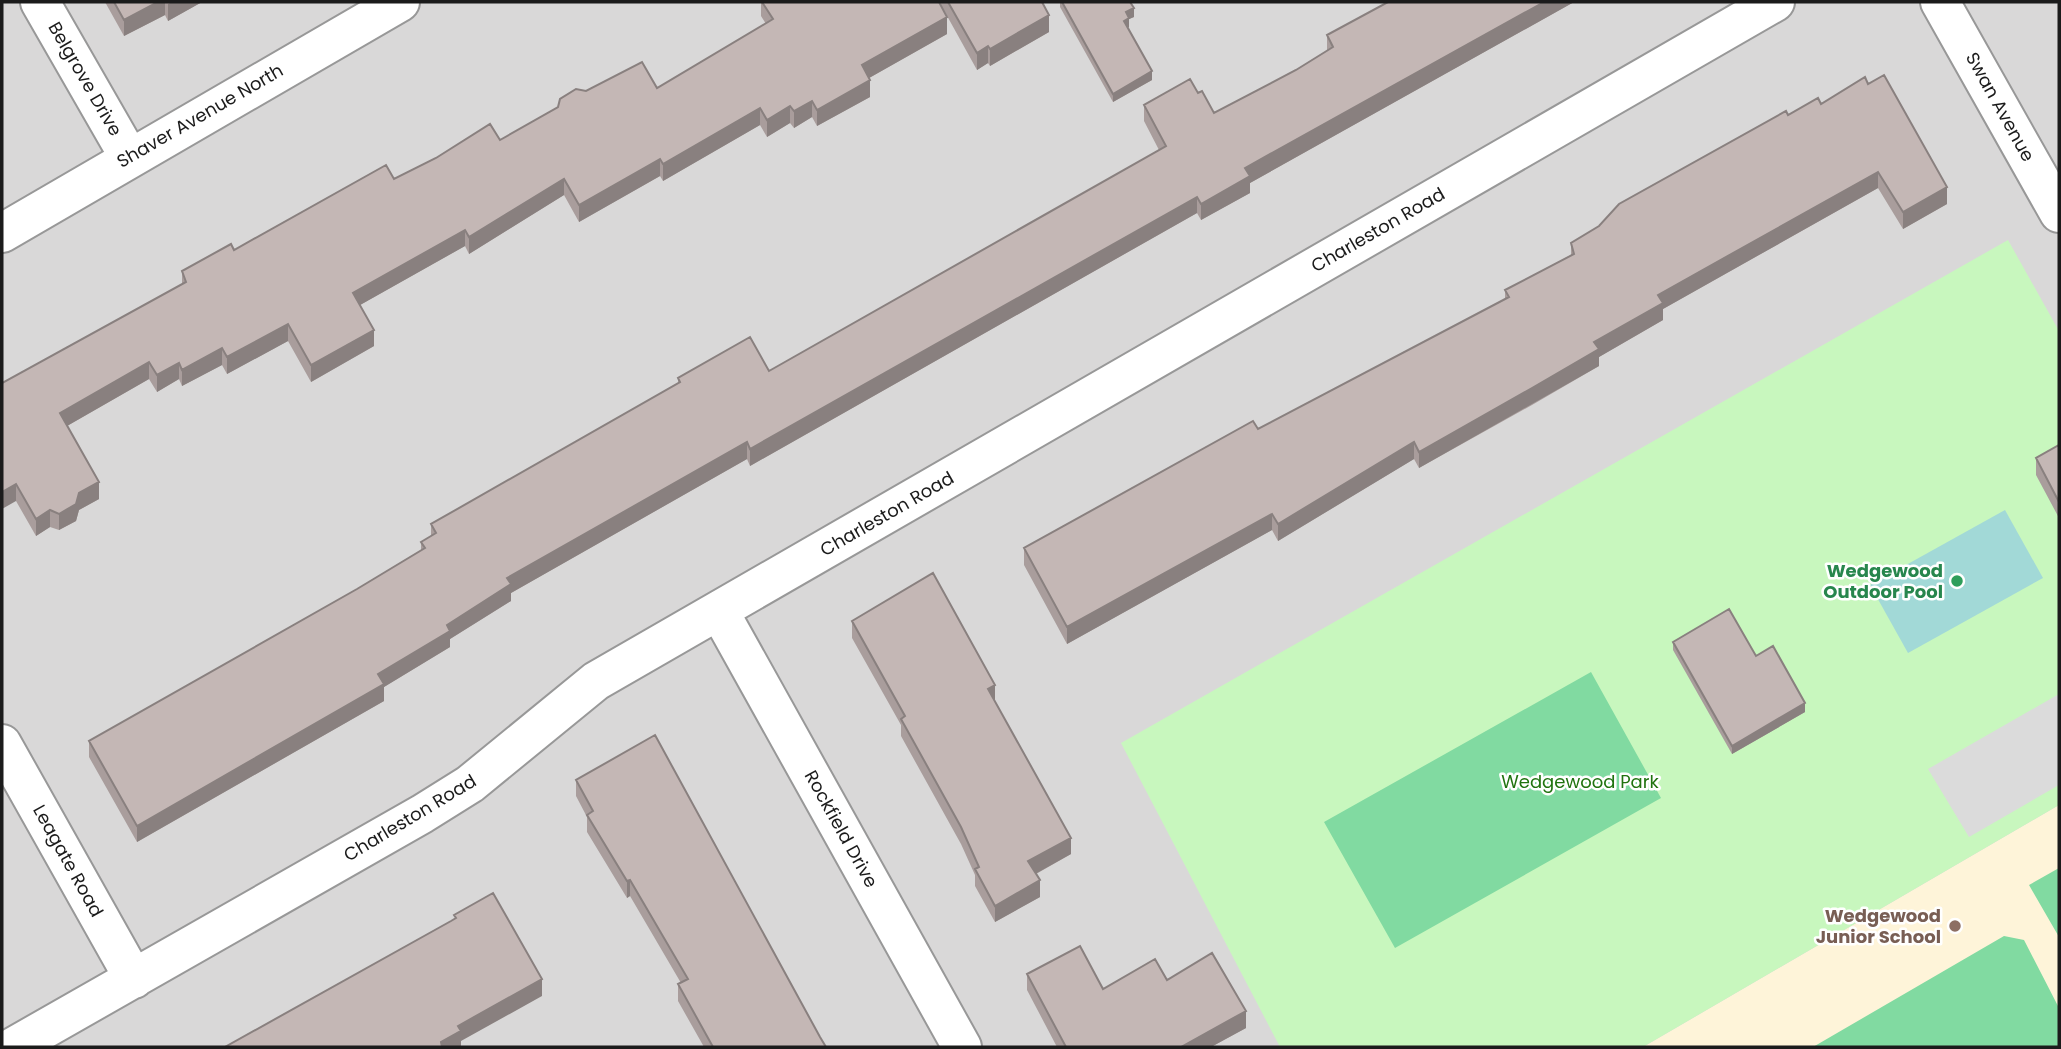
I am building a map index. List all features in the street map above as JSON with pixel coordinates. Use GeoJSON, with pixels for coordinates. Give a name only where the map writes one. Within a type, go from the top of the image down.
{"type":"FeatureCollection","features":[{"type":"Feature","properties":{"kind":"street","name":"Belgrove Drive"},"geometry":{"type":"LineString","coordinates":[[40,2],[129,157]]}},
{"type":"Feature","properties":{"kind":"street","name":"Shaver Avenue North"},"geometry":{"type":"LineString","coordinates":[[2,233],[400,2]]}},
{"type":"Feature","properties":{"kind":"street","name":"Charleston Road"},"geometry":{"type":"LineString","coordinates":[[13,1047],[451,796],[508,755],[597,681],[1776,2]]}},
{"type":"Feature","properties":{"kind":"street","name":"Swan Avenue"},"geometry":{"type":"LineString","coordinates":[[1940,2],[2059,213]]}},
{"type":"Feature","properties":{"kind":"street","name":"Rockfield Drive"},"geometry":{"type":"LineString","coordinates":[[719,611],[962,1047]]}},
{"type":"Feature","properties":{"kind":"street","name":"Leagate Road"},"geometry":{"type":"LineString","coordinates":[[2,744],[134,979]]}},
{"type":"Feature","properties":{"kind":"shaded area"},"geometry":{"type":"Polygon","coordinates":[[[2,2],[2059,2],[2059,1047],[2,1047],[2,2]]]}},
{"type":"Feature","properties":{"kind":"shaded area"},"geometry":{"type":"Polygon","coordinates":[[[2059,694],[2059,785],[1969,837],[1928,769],[2059,694]]]}},
{"type":"Feature","properties":{"kind":"shaded area","name":"Wedgewood Junior School"},"geometry":{"type":"Polygon","coordinates":[[[2059,805],[2059,1047],[1643,1047],[2059,805]]]}},
{"type":"Feature","properties":{"kind":"green space","name":"Wedgewood Park"},"geometry":{"type":"Polygon","coordinates":[[[2008,240],[2059,331],[2059,805],[1643,1047],[1280,1047],[1121,743],[2008,240]]]}},
{"type":"Feature","properties":{"kind":"green space"},"geometry":{"type":"Polygon","coordinates":[[[1591,672],[1661,798],[1395,948],[1324,822],[1591,672]]]}},
{"type":"Feature","properties":{"kind":"green space"},"geometry":{"type":"Polygon","coordinates":[[[2059,868],[2059,937],[2029,885],[2059,868]]]}},
{"type":"Feature","properties":{"kind":"green space"},"geometry":{"type":"Polygon","coordinates":[[[2004,936],[2024,940],[2059,1008],[2059,1047],[1813,1047],[2004,936]]]}},
{"type":"Feature","properties":{"kind":"water","name":"Wedgewood Outdoor Pool"},"geometry":{"type":"Polygon","coordinates":[[[2005,510],[2043,578],[1908,653],[1870,585],[2005,510]]]}},
{"type":"Feature","properties":{"kind":"building"},"geometry":{"type":"Polygon","coordinates":[[[114,2],[158,2],[124,20],[114,2]]]}},
{"type":"Feature","properties":{"kind":"building"},"geometry":{"type":"Polygon","coordinates":[[[762,2],[939,2],[947,17],[862,65],[870,80],[817,110],[812,101],[794,111],[790,106],[767,120],[760,108],[663,164],[660,159],[579,205],[564,179],[469,237],[465,230],[353,293],[374,330],[311,365],[288,324],[227,357],[222,348],[182,370],[179,363],[157,375],[149,362],[60,413],[99,482],[79,493],[76,504],[59,514],[50,510],[36,519],[16,484],[2,492],[2,383],[186,282],[182,271],[231,244],[234,250],[386,165],[394,179],[436,158],[490,124],[500,140],[558,107],[560,99],[576,89],[586,91],[642,62],[657,88],[773,19],[762,2]]]}},
{"type":"Feature","properties":{"kind":"building"},"geometry":{"type":"Polygon","coordinates":[[[948,2],[1042,2],[1049,15],[990,49],[988,46],[977,53],[948,2]]]}},
{"type":"Feature","properties":{"kind":"building"},"geometry":{"type":"Polygon","coordinates":[[[1062,2],[1130,2],[1134,8],[1126,12],[1129,18],[1124,21],[1152,71],[1113,94],[1062,2]]]}},
{"type":"Feature","properties":{"kind":"building"},"geometry":{"type":"Polygon","coordinates":[[[1388,2],[1544,2],[1245,168],[1250,176],[1201,204],[1197,197],[750,449],[747,442],[507,578],[511,584],[447,625],[450,631],[378,674],[384,684],[137,826],[89,741],[425,548],[421,542],[436,533],[431,524],[680,382],[678,378],[750,337],[769,371],[1166,146],[1144,105],[1190,79],[1198,93],[1202,91],[1214,113],[1296,70],[1333,47],[1327,35],[1388,2]]]}},
{"type":"Feature","properties":{"kind":"building"},"geometry":{"type":"Polygon","coordinates":[[[1884,75],[1947,187],[1903,212],[1878,172],[1658,295],[1663,303],[1594,342],[1599,349],[1419,452],[1414,442],[1278,524],[1272,514],[1067,627],[1024,548],[1253,421],[1258,429],[1509,297],[1505,290],[1574,254],[1571,243],[1599,226],[1619,204],[1786,111],[1788,115],[1818,98],[1821,104],[1865,77],[1868,84],[1884,75]]]}},
{"type":"Feature","properties":{"kind":"building"},"geometry":{"type":"Polygon","coordinates":[[[2059,445],[2059,502],[2036,458],[2059,445]]]}},
{"type":"Feature","properties":{"kind":"building"},"geometry":{"type":"Polygon","coordinates":[[[933,573],[995,685],[988,689],[1071,838],[1028,861],[1040,880],[995,906],[975,869],[979,867],[961,827],[901,719],[905,716],[852,621],[933,573]]]}},
{"type":"Feature","properties":{"kind":"building"},"geometry":{"type":"Polygon","coordinates":[[[1729,609],[1756,656],[1773,646],[1805,703],[1732,746],[1673,642],[1729,609]]]}},
{"type":"Feature","properties":{"kind":"building"},"geometry":{"type":"Polygon","coordinates":[[[655,735],[826,1047],[713,1047],[678,984],[688,979],[630,880],[627,881],[587,815],[593,811],[576,780],[655,735]]]}},
{"type":"Feature","properties":{"kind":"building"},"geometry":{"type":"Polygon","coordinates":[[[493,893],[542,979],[458,1026],[461,1031],[441,1042],[442,1047],[225,1047],[451,921],[456,918],[454,915],[493,893]]]}},
{"type":"Feature","properties":{"kind":"building"},"geometry":{"type":"Polygon","coordinates":[[[1080,946],[1103,989],[1155,959],[1167,980],[1212,953],[1246,1011],[1181,1047],[1066,1047],[1027,974],[1080,946]]]}},
{"type":"Feature","properties":{"kind":"place","name":"Wedgewood Outdoor Pool"},"geometry":{"type":"Point","coordinates":[1957,581]}},
{"type":"Feature","properties":{"kind":"place","name":"Wedgewood Junior School"},"geometry":{"type":"Point","coordinates":[1955,926]}}]}
